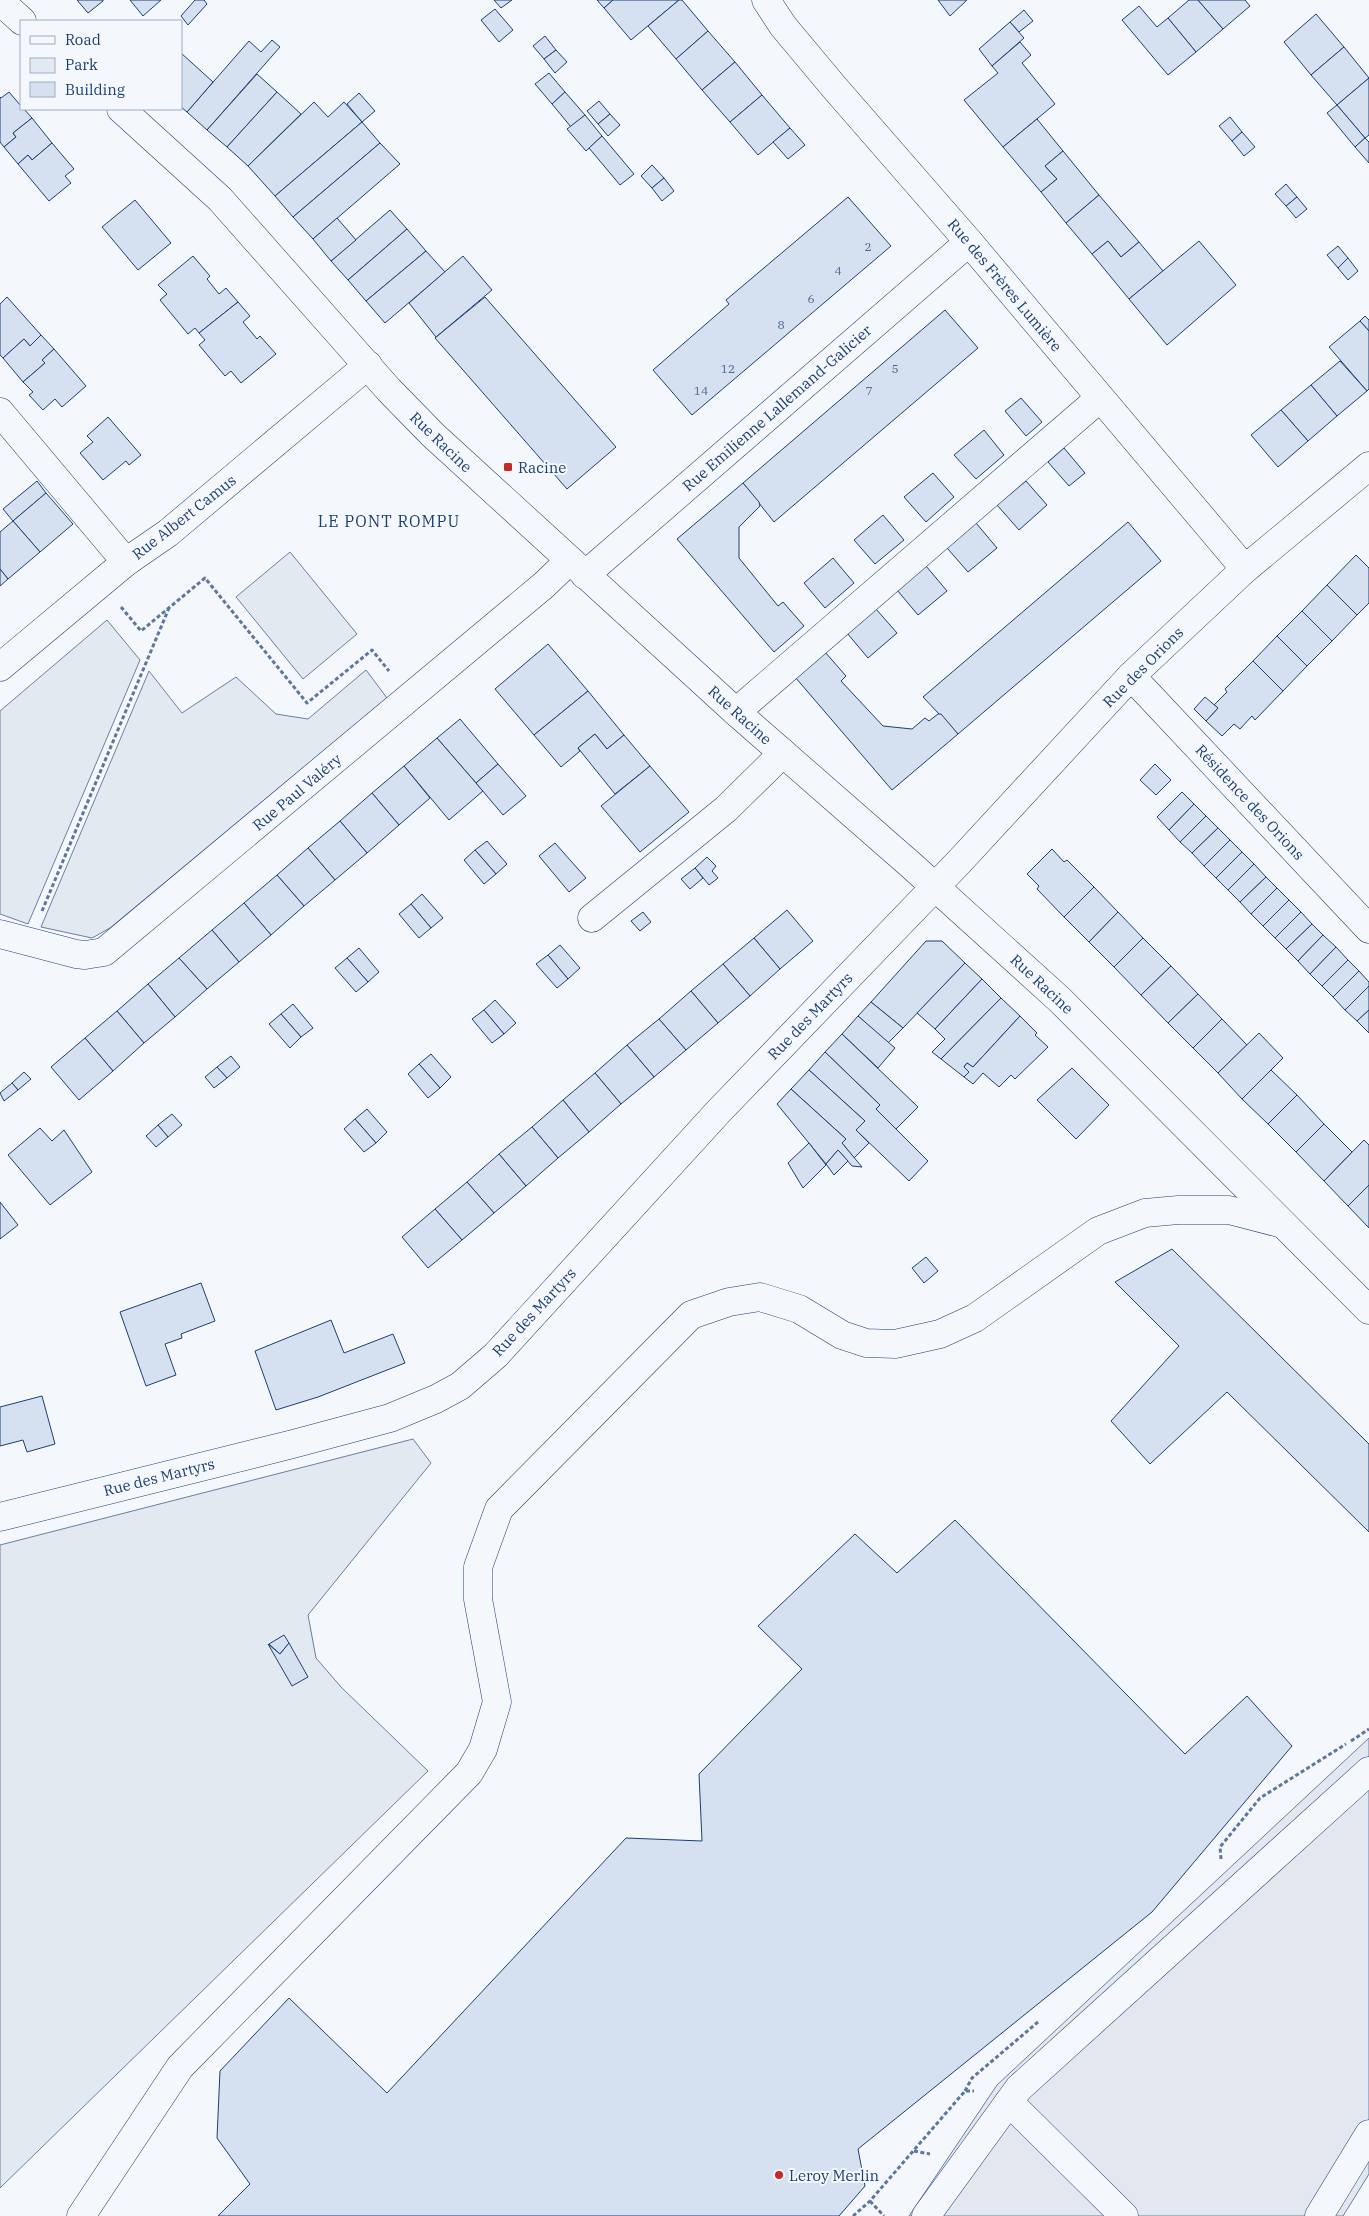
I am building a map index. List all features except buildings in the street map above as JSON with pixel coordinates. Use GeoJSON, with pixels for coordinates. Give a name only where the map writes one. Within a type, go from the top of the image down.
{"type":"FeatureCollection","features":[{"type":"Feature","properties":{"kind":"street"},"geometry":{"type":"LineString","coordinates":[[0,1],[21,20]]}},
{"type":"Feature","properties":{"kind":"street","name":"Rue des Frères Lumière"},"geometry":{"type":"LineString","coordinates":[[771,2],[784,26],[834,88],[969,242],[1245,569]]}},
{"type":"Feature","properties":{"kind":"street","name":"Rue Racine"},"geometry":{"type":"LineString","coordinates":[[122,110],[220,199],[422,424],[736,712],[1060,1000],[1369,1310]]}},
{"type":"Feature","properties":{"kind":"street","name":"Rue Emilienne Lallemand-Galicier"},"geometry":{"type":"LineString","coordinates":[[577,568],[969,242]]}},
{"type":"Feature","properties":{"kind":"street","name":"Rue Albert Camus"},"geometry":{"type":"LineString","coordinates":[[0,668],[126,562],[168,533],[368,365]]}},
{"type":"Feature","properties":{"kind":"street"},"geometry":{"type":"LineString","coordinates":[[736,712],[1100,398]]}},
{"type":"Feature","properties":{"kind":"street"},"geometry":{"type":"LineString","coordinates":[[0,412],[126,562]]}},
{"type":"Feature","properties":{"kind":"street","name":"Rue des Orions"},"geometry":{"type":"LineString","coordinates":[[935,888],[1131,676],[1245,569],[1369,466]]}},
{"type":"Feature","properties":{"kind":"street","name":"Rue Paul Valéry"},"geometry":{"type":"LineString","coordinates":[[0,934],[85,955],[104,952],[544,585],[577,568]]}},
{"type":"Feature","properties":{"kind":"street","name":"Résidence des Orions"},"geometry":{"type":"LineString","coordinates":[[1131,676],[1369,928]]}},
{"type":"Feature","properties":{"kind":"street"},"geometry":{"type":"LineString","coordinates":[[592,918],[734,801],[783,753]]}},
{"type":"Feature","properties":{"kind":"street","name":"Rue des Martyrs"},"geometry":{"type":"LineString","coordinates":[[0,1517],[390,1418],[436,1399],[460,1386],[496,1356],[719,1111],[935,888]]}},
{"type":"Feature","properties":{"kind":"street"},"geometry":{"type":"LineString","coordinates":[[80,2216],[180,2067],[469,1773],[483,1749],[497,1702],[478,1599],[478,1566],[499,1509],[691,1315],[729,1302],[760,1297],[799,1308],[842,1335],[866,1343],[895,1344],[940,1334],[975,1318],[1098,1231],[1146,1213],[1178,1210],[1229,1210],[1283,1224]]}},
{"type":"Feature","properties":{"kind":"street"},"geometry":{"type":"LineString","coordinates":[[926,2216],[1019,2088],[1369,1771]]}},
{"type":"Feature","properties":{"kind":"street"},"geometry":{"type":"LineString","coordinates":[[1009,2102],[1124,2216]]}},
{"type":"Feature","properties":{"kind":"street"},"geometry":{"type":"LineString","coordinates":[[1319,2216],[1369,2134]]}},
{"type":"Feature","properties":{"kind":"path"},"geometry":{"type":"LineString","coordinates":[[101,583],[140,631],[205,578],[307,703],[372,650],[410,697]]}},
{"type":"Feature","properties":{"kind":"path"},"geometry":{"type":"LineString","coordinates":[[30,942],[169,607]]}},
{"type":"Feature","properties":{"kind":"path"},"geometry":{"type":"LineString","coordinates":[[853,2216],[870,2201],[965,2091],[992,2092],[1009,2102]]}},
{"type":"Feature","properties":{"kind":"path"},"geometry":{"type":"LineString","coordinates":[[870,2201],[884,2216]]}},
{"type":"Feature","properties":{"kind":"green space"},"geometry":{"type":"Polygon","coordinates":[[[290,552],[357,634],[303,679],[236,597],[290,552]]]}},
{"type":"Feature","properties":{"kind":"green space"},"geometry":{"type":"Polygon","coordinates":[[[107,620],[140,660],[28,924],[0,914],[0,711],[107,620]]]}},
{"type":"Feature","properties":{"kind":"green space"},"geometry":{"type":"Polygon","coordinates":[[[366,670],[387,698],[110,928],[92,938],[41,927],[149,671],[182,713],[236,677],[276,714],[308,719],[366,670]]]}},
{"type":"Feature","properties":{"kind":"green space"},"geometry":{"type":"Polygon","coordinates":[[[413,1439],[431,1463],[308,1615],[316,1658],[341,1687],[428,1771],[0,2188],[0,1545],[413,1439]]]}},
{"type":"Feature","properties":{"kind":"shaded area"},"geometry":{"type":"Polygon","coordinates":[[[1369,1738],[1369,2174],[1343,2216],[909,2216],[997,2085],[1369,1738]]]}},
{"type":"Feature","properties":{"kind":"place","name":"Racine"},"geometry":{"type":"Point","coordinates":[508,467]}},
{"type":"Feature","properties":{"kind":"place","name":"Leroy Merlin"},"geometry":{"type":"Point","coordinates":[779,2175]}},
{"type":"Feature","properties":{"kind":"district","name":"LE PONT ROMPU"},"geometry":{"type":"Point","coordinates":[389,521]}}]}
